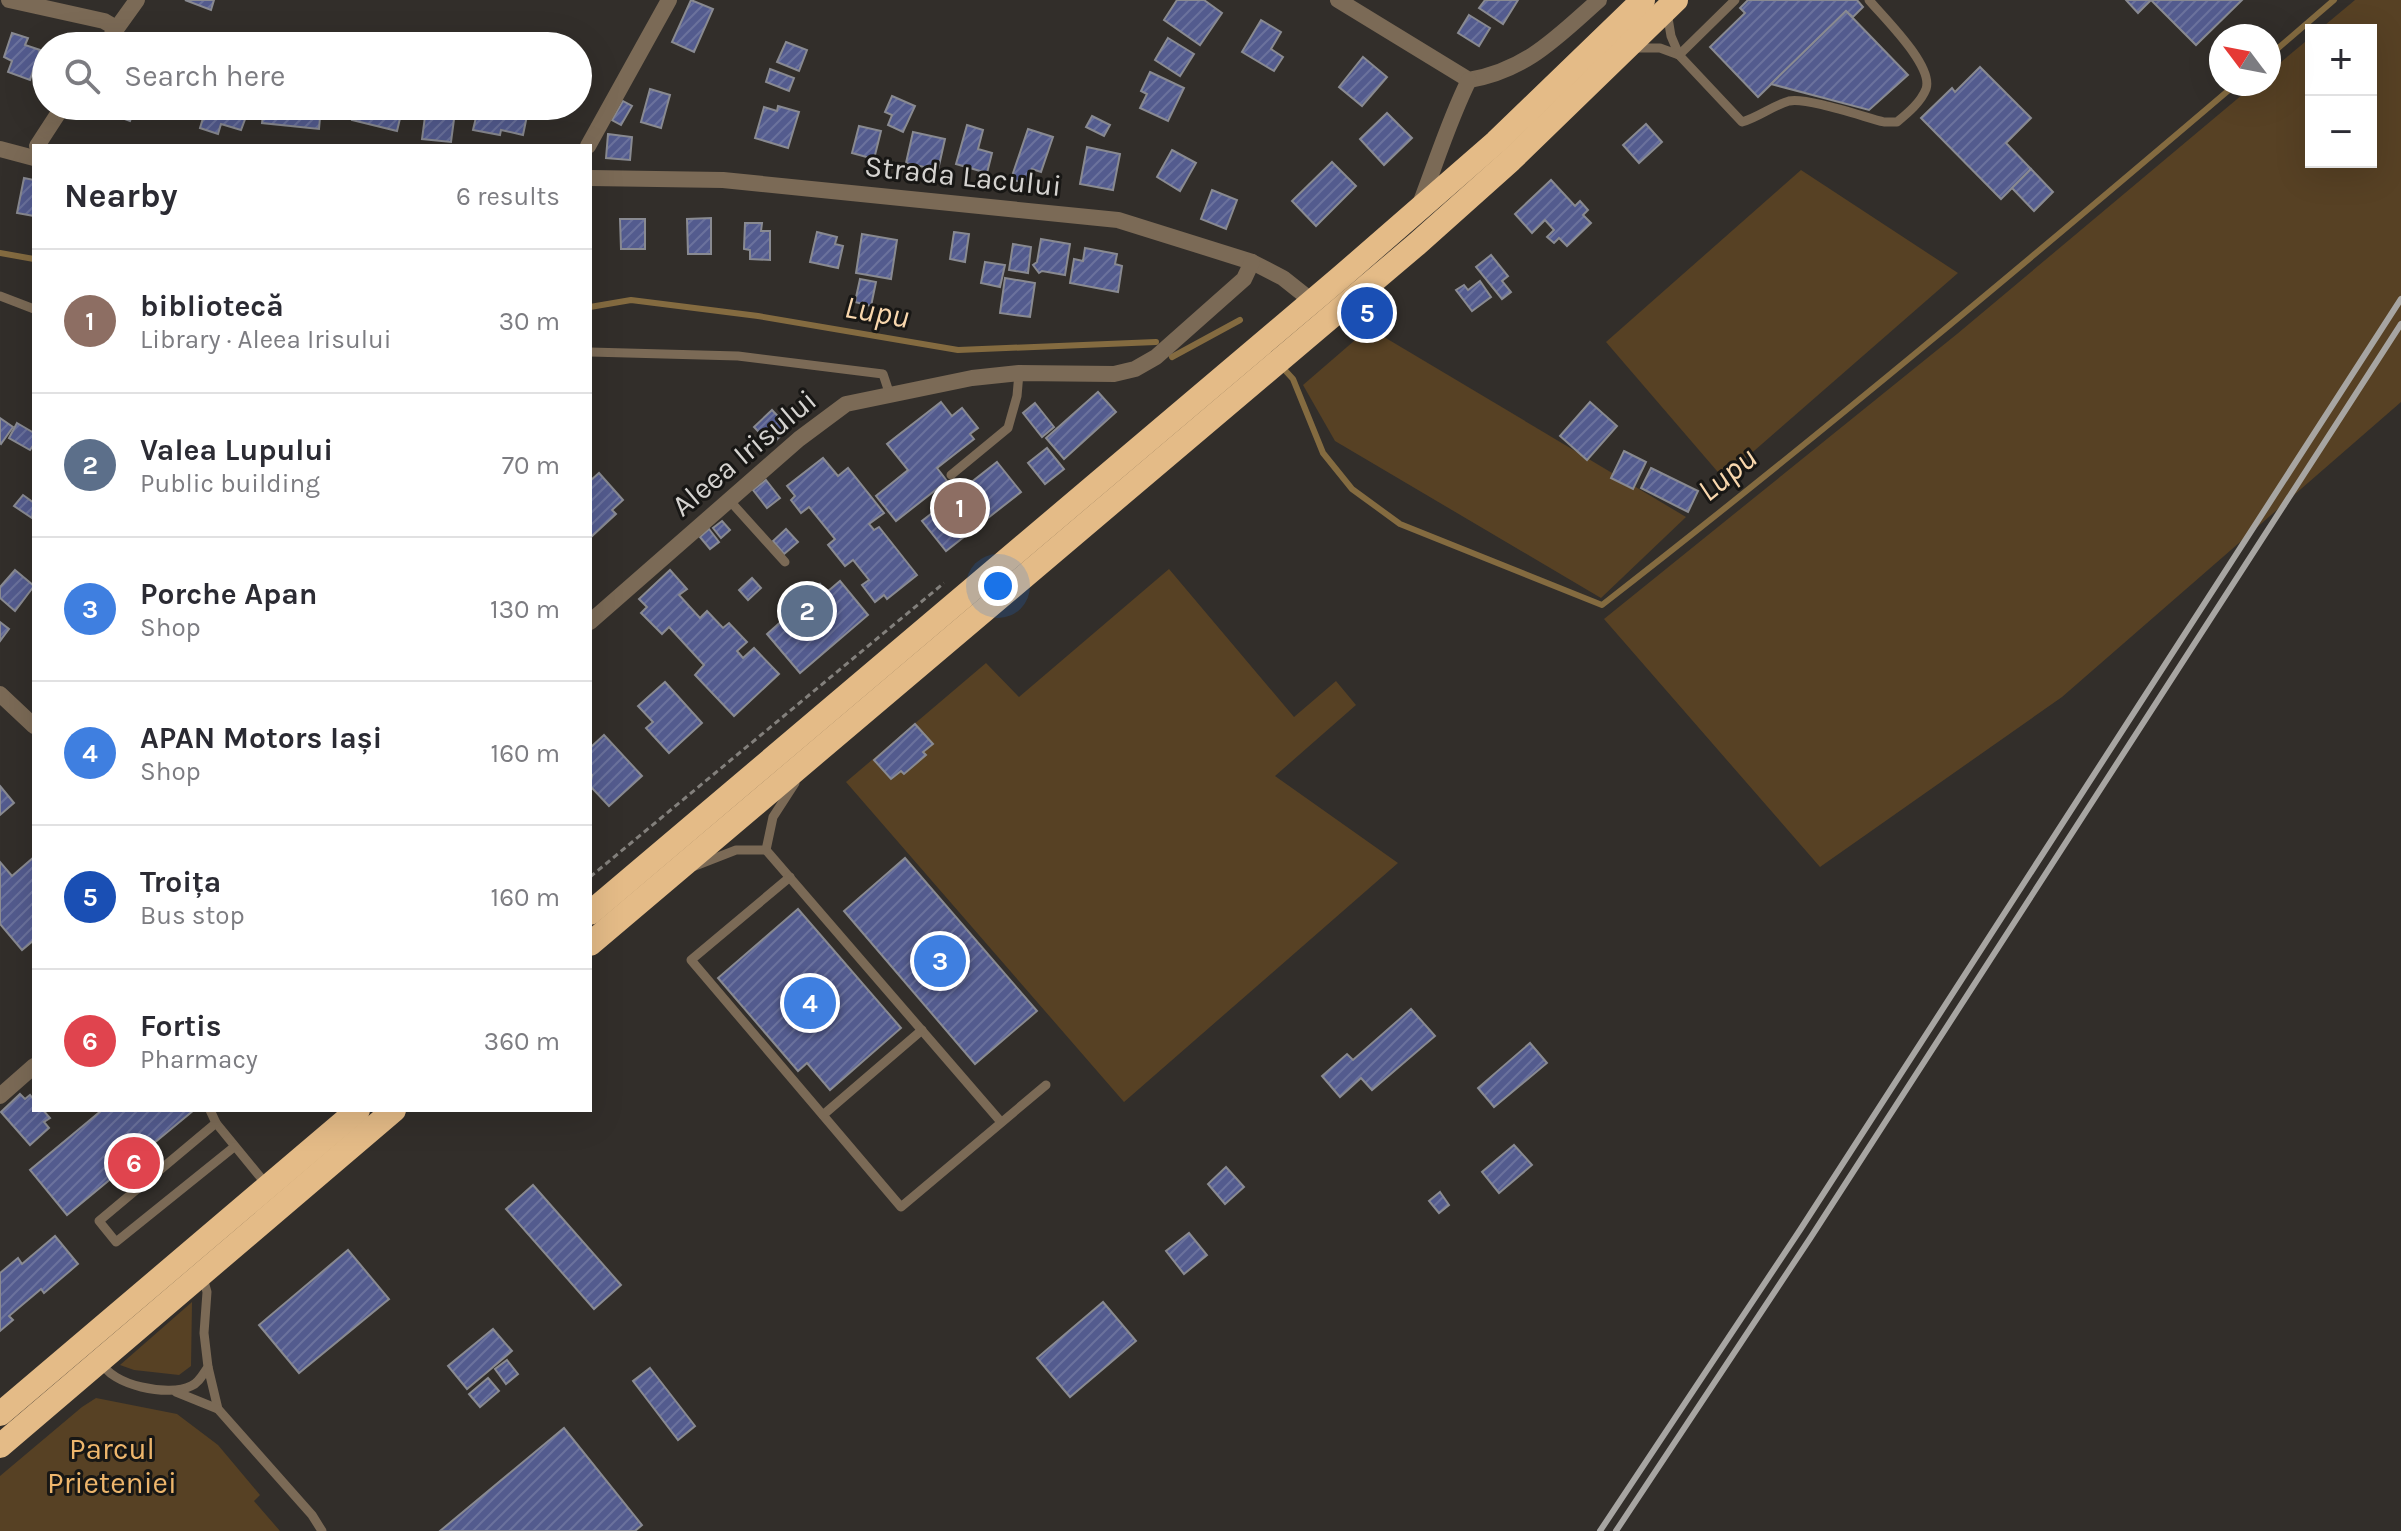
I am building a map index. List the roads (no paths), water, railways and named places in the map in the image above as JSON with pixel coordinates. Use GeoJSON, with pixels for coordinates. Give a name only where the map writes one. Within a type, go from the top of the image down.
{"type":"FeatureCollection","features":[{"type":"Feature","properties":{"kind":"highway"},"geometry":{"type":"LineString","coordinates":[[1280,343],[1312,301],[1496,142],[1643,0]]}},
{"type":"Feature","properties":{"kind":"highway"},"geometry":{"type":"LineString","coordinates":[[592,942],[811,757],[1280,343],[1476,192],[1671,5]]}},
{"type":"Feature","properties":{"kind":"highway"},"geometry":{"type":"LineString","coordinates":[[592,911],[1243,375]]}},
{"type":"Feature","properties":{"kind":"highway"},"geometry":{"type":"LineString","coordinates":[[0,1414],[356,1112]]}},
{"type":"Feature","properties":{"kind":"highway"},"geometry":{"type":"LineString","coordinates":[[0,1446],[392,1112]]}},
{"type":"Feature","properties":{"kind":"street"},"geometry":{"type":"LineString","coordinates":[[9,0],[104,21],[116,28]]}},
{"type":"Feature","properties":{"kind":"street"},"geometry":{"type":"LineString","coordinates":[[113,32],[137,0]]}},
{"type":"Feature","properties":{"kind":"street"},"geometry":{"type":"LineString","coordinates":[[589,144],[669,0]]}},
{"type":"Feature","properties":{"kind":"street"},"geometry":{"type":"LineString","coordinates":[[1338,0],[1469,80],[1496,75],[1522,63],[1599,0]]}},
{"type":"Feature","properties":{"kind":"street"},"geometry":{"type":"LineString","coordinates":[[1417,211],[1469,80]]}},
{"type":"Feature","properties":{"kind":"street"},"geometry":{"type":"LineString","coordinates":[[40,144],[55,120]]}},
{"type":"Feature","properties":{"kind":"street"},"geometry":{"type":"LineString","coordinates":[[0,149],[32,154]]}},
{"type":"Feature","properties":{"kind":"street","name":"Strada Lacului"},"geometry":{"type":"LineString","coordinates":[[592,178],[723,180],[1118,220],[1252,262],[1283,278],[1312,301]]}},
{"type":"Feature","properties":{"kind":"street","name":"Aleea Irisului"},"geometry":{"type":"LineString","coordinates":[[592,620],[799,439],[846,404],[972,378],[1019,373],[1114,374],[1135,369],[1156,357],[1244,279],[1252,262]]}},
{"type":"Feature","properties":{"kind":"street"},"geometry":{"type":"LineString","coordinates":[[0,694],[32,724]]}},
{"type":"Feature","properties":{"kind":"street"},"geometry":{"type":"LineString","coordinates":[[0,1096],[32,1068]]}},
{"type":"Feature","properties":{"kind":"lane"},"geometry":{"type":"LineString","coordinates":[[1679,55],[1735,0]]}},
{"type":"Feature","properties":{"kind":"lane"},"geometry":{"type":"LineString","coordinates":[[1671,5],[1671,36],[1679,55],[1742,122],[1773,106],[1794,100],[1884,122],[1897,122],[1920,99],[1927,87],[1927,77],[1922,63],[1869,0]]}},
{"type":"Feature","properties":{"kind":"lane"},"geometry":{"type":"LineString","coordinates":[[1626,49],[1646,46],[1679,55]]}},
{"type":"Feature","properties":{"kind":"lane"},"geometry":{"type":"LineString","coordinates":[[0,296],[32,308]]}},
{"type":"Feature","properties":{"kind":"lane"},"geometry":{"type":"LineString","coordinates":[[592,352],[738,356],[883,374],[890,395]]}},
{"type":"Feature","properties":{"kind":"lane"},"geometry":{"type":"LineString","coordinates":[[951,475],[1008,428],[1017,396],[1019,373]]}},
{"type":"Feature","properties":{"kind":"lane"},"geometry":{"type":"LineString","coordinates":[[730,501],[785,562]]}},
{"type":"Feature","properties":{"kind":"lane"},"geometry":{"type":"LineString","coordinates":[[766,850],[773,817],[811,757]]}},
{"type":"Feature","properties":{"kind":"lane"},"geometry":{"type":"LineString","coordinates":[[669,876],[736,850],[766,850],[1001,1122]]}},
{"type":"Feature","properties":{"kind":"lane"},"geometry":{"type":"LineString","coordinates":[[790,877],[691,960],[901,1207],[1046,1085]]}},
{"type":"Feature","properties":{"kind":"lane"},"geometry":{"type":"LineString","coordinates":[[823,1115],[922,1030]]}},
{"type":"Feature","properties":{"kind":"lane"},"geometry":{"type":"LineString","coordinates":[[211,1112],[234,1147],[268,1187]]}},
{"type":"Feature","properties":{"kind":"lane"},"geometry":{"type":"LineString","coordinates":[[216,1123],[99,1221],[116,1242],[234,1147]]}},
{"type":"Feature","properties":{"kind":"lane"},"geometry":{"type":"LineString","coordinates":[[165,1271],[140,1305],[96,1344],[104,1369],[123,1382],[176,1392],[218,1409],[312,1515],[322,1531]]}},
{"type":"Feature","properties":{"kind":"lane"},"geometry":{"type":"LineString","coordinates":[[201,1273],[207,1292],[204,1333],[208,1367],[218,1409]]}},
{"type":"Feature","properties":{"kind":"lane"},"geometry":{"type":"LineString","coordinates":[[176,1392],[195,1385],[208,1367]]}},
{"type":"Feature","properties":{"kind":"waterway","name":"Lupu"},"geometry":{"type":"LineString","coordinates":[[2281,46],[2334,0]]}},
{"type":"Feature","properties":{"kind":"waterway","name":"Lupu"},"geometry":{"type":"LineString","coordinates":[[1282,367],[1293,379],[1323,453],[1352,489],[1400,524],[1602,605],[1922,348],[2222,96]]}},
{"type":"Feature","properties":{"kind":"waterway","name":"Lupu"},"geometry":{"type":"LineString","coordinates":[[0,253],[32,259]]}},
{"type":"Feature","properties":{"kind":"waterway","name":"Lupu"},"geometry":{"type":"LineString","coordinates":[[592,307],[631,300],[758,316],[958,350],[1156,342]]}},
{"type":"Feature","properties":{"kind":"waterway","name":"Lupu"},"geometry":{"type":"LineString","coordinates":[[1172,357],[1240,320]]}},
{"type":"Feature","properties":{"kind":"railway"},"geometry":{"type":"LineString","coordinates":[[1600,1531],[1800,1230],[2401,299]]}},
{"type":"Feature","properties":{"kind":"railway"},"geometry":{"type":"LineString","coordinates":[[1616,1531],[1811,1237],[2401,324]]}},
{"type":"Feature","properties":{"kind":"place","name":"Troița"},"geometry":{"type":"Point","coordinates":[1367,313]}},
{"type":"Feature","properties":{"kind":"place","name":"bibliotecă"},"geometry":{"type":"Point","coordinates":[960,508]}},
{"type":"Feature","properties":{"kind":"place","name":"Valea Lupului"},"geometry":{"type":"Point","coordinates":[807,611]}},
{"type":"Feature","properties":{"kind":"place","name":"Porche Apan"},"geometry":{"type":"Point","coordinates":[940,961]}},
{"type":"Feature","properties":{"kind":"place","name":"APAN Motors Iași"},"geometry":{"type":"Point","coordinates":[810,1003]}},
{"type":"Feature","properties":{"kind":"place","name":"Fortis"},"geometry":{"type":"Point","coordinates":[134,1163]}},
{"type":"Feature","properties":{"kind":"park label","name":"Parcul Prieteniei"},"geometry":{"type":"Point","coordinates":[112,1466]}}]}
